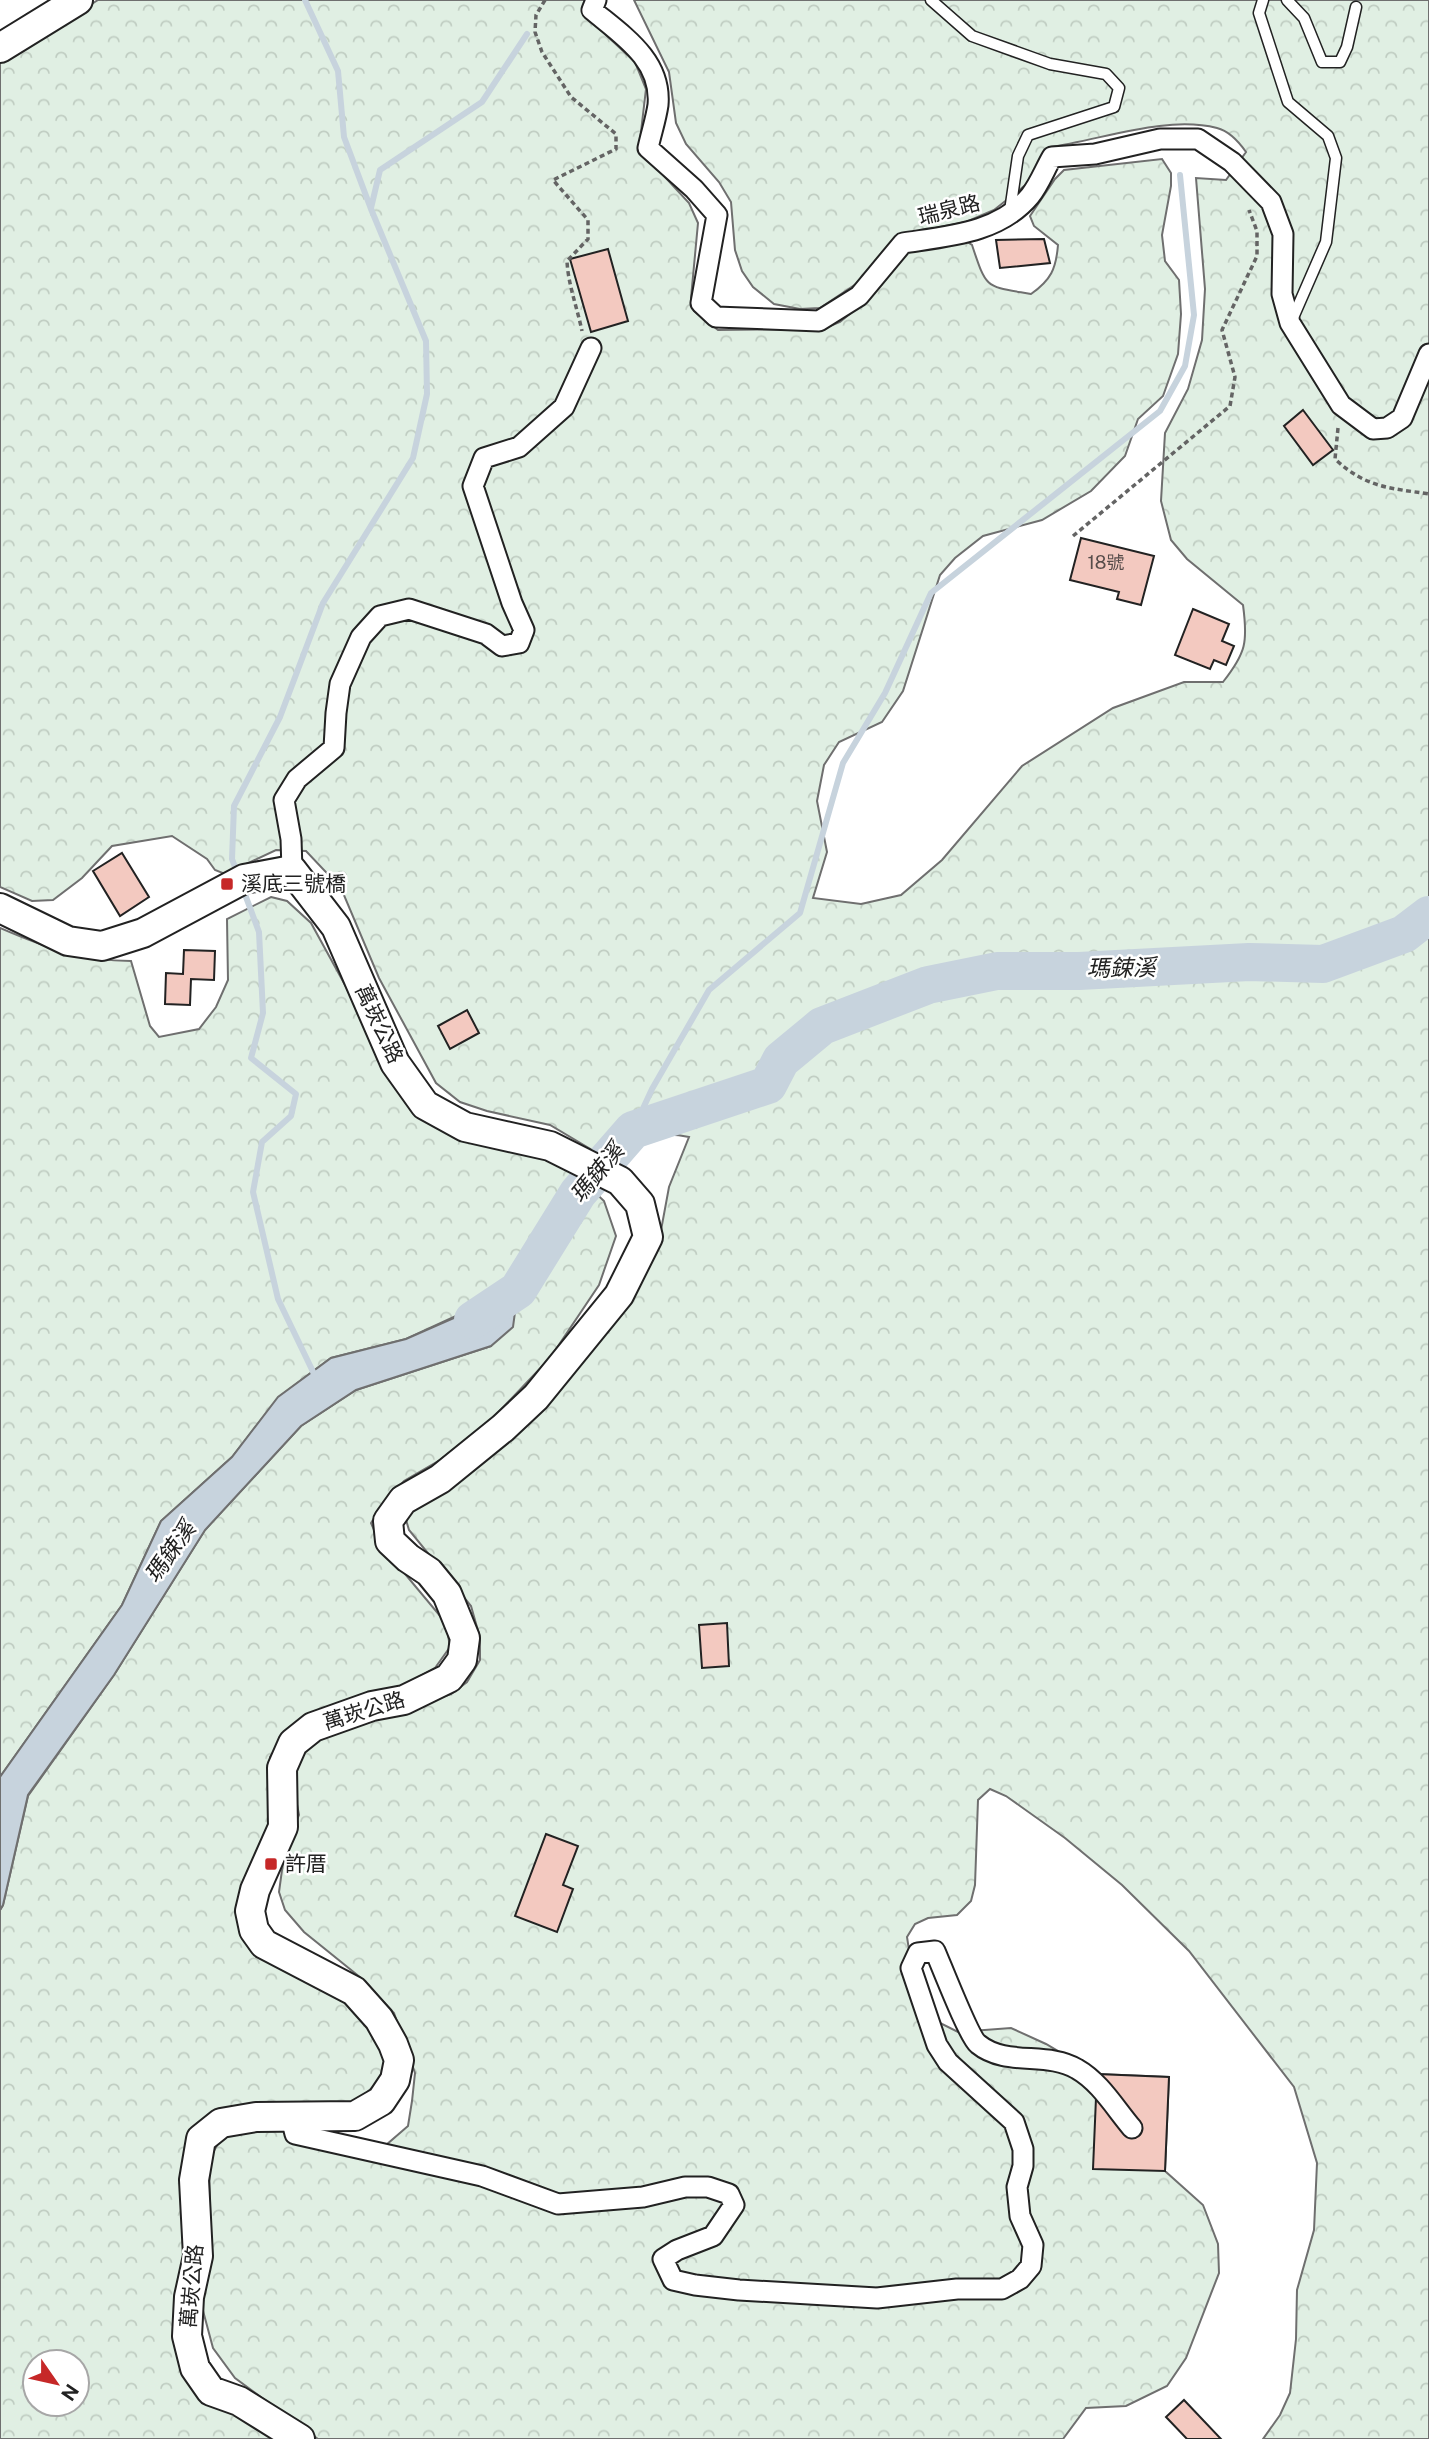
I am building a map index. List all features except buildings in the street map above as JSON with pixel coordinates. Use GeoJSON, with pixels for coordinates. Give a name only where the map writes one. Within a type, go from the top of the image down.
{"type":"FeatureCollection","features":[{"type":"Feature","properties":{"kind":"street"},"geometry":{"type":"LineString","coordinates":[[0,48],[79,0]]}},
{"type":"Feature","properties":{"kind":"street","name":"瑞泉路"},"geometry":{"type":"LineString","coordinates":[[596,0],[593,10],[640,50],[657,81],[658,104],[648,148],[694,189],[717,215],[701,303],[716,317],[819,321],[859,296],[904,243],[970,233],[1009,216],[1031,194],[1052,157],[1095,153],[1160,139],[1198,139],[1232,162],[1271,202],[1283,234],[1282,294],[1290,323],[1341,405],[1373,429],[1387,428],[1402,418],[1429,354]]}},
{"type":"Feature","properties":{"kind":"street"},"geometry":{"type":"LineString","coordinates":[[0,908],[68,941],[102,946],[143,933],[236,883],[292,870],[291,839],[284,800],[297,779],[334,748],[340,684],[361,638],[380,616],[409,609],[486,634],[502,646],[519,643],[524,630],[512,603],[473,486],[484,458],[519,447],[564,407],[591,348]]}},
{"type":"Feature","properties":{"kind":"street","name":"萬崁公路"},"geometry":{"type":"LineString","coordinates":[[292,870],[336,927],[395,1063],[425,1105],[465,1127],[550,1146],[620,1181],[639,1204],[648,1237],[619,1295],[536,1397],[503,1428],[440,1479],[403,1500],[388,1521],[390,1541],[408,1558],[429,1572],[447,1594],[465,1637],[462,1660],[449,1678],[404,1700],[372,1706],[313,1727],[293,1743],[282,1768],[283,1827],[255,1890],[250,1911],[254,1930],[264,1944],[354,1991],[379,2019],[399,2060],[395,2080],[381,2101],[355,2116],[256,2117],[221,2123],[201,2139],[194,2179],[198,2256],[189,2297],[187,2336],[195,2368],[211,2391],[239,2401],[300,2439]]}},
{"type":"Feature","properties":{"kind":"street"},"geometry":{"type":"LineString","coordinates":[[291,2118],[295,2134],[482,2175],[558,2204],[643,2197],[685,2187],[708,2187],[729,2194],[734,2204],[713,2236],[677,2250],[663,2259],[673,2280],[695,2285],[780,2293],[877,2298],[957,2289],[1002,2289],[1020,2279],[1031,2266],[1033,2245],[1020,2216],[1017,2187],[1023,2166],[1023,2149],[1014,2122],[948,2062],[937,2045],[911,1968],[918,1953],[935,1951],[976,2043],[997,2055],[1051,2060],[1076,2068],[1094,2082],[1132,2128]]}},
{"type":"Feature","properties":{"kind":"lane"},"geometry":{"type":"LineString","coordinates":[[931,0],[972,36],[1050,64],[1106,74],[1119,88],[1114,107],[1028,135],[1018,156],[1009,216]]}},
{"type":"Feature","properties":{"kind":"lane"},"geometry":{"type":"LineString","coordinates":[[1263,0],[1259,13],[1288,102],[1328,136],[1336,158],[1326,242],[1290,323]]}},
{"type":"Feature","properties":{"kind":"lane"},"geometry":{"type":"LineString","coordinates":[[1287,0],[1304,18],[1322,62],[1340,62],[1348,47],[1356,7]]}},
{"type":"Feature","properties":{"kind":"path"},"geometry":{"type":"LineString","coordinates":[[545,0],[536,15],[535,32],[542,52],[571,97],[616,134],[616,149],[553,180],[588,220],[588,239],[567,261],[568,280],[576,297],[582,333],[591,348]]}},
{"type":"Feature","properties":{"kind":"path"},"geometry":{"type":"LineString","coordinates":[[1073,536],[1230,406],[1235,377],[1222,330],[1257,256],[1256,231],[1248,208]]}},
{"type":"Feature","properties":{"kind":"path"},"geometry":{"type":"LineString","coordinates":[[1341,405],[1335,459],[1350,473],[1373,485],[1429,494]]}},
{"type":"Feature","properties":{"kind":"green space"},"geometry":{"type":"Polygon","coordinates":[[[98,0],[588,0],[592,22],[635,62],[646,89],[639,149],[689,203],[698,223],[691,298],[694,311],[718,330],[823,329],[840,322],[862,304],[908,250],[966,241],[972,245],[981,271],[990,283],[996,287],[1031,294],[1048,279],[1056,261],[1058,245],[1034,226],[1030,216],[1055,179],[1064,170],[1162,159],[1171,173],[1162,235],[1165,261],[1179,280],[1181,314],[1178,354],[1163,396],[1138,419],[1125,456],[1091,491],[1042,520],[983,536],[955,558],[940,575],[903,691],[882,722],[839,742],[824,765],[817,801],[827,852],[813,898],[861,904],[901,895],[942,860],[1022,766],[1113,708],[1184,682],[1223,682],[1237,663],[1245,638],[1243,605],[1187,559],[1171,540],[1161,501],[1165,433],[1188,389],[1202,340],[1205,289],[1196,178],[1226,180],[1246,152],[1237,141],[1217,128],[1177,124],[1050,147],[1040,159],[1028,183],[994,210],[966,222],[909,233],[865,278],[820,308],[800,309],[774,304],[753,287],[742,271],[735,250],[731,202],[719,182],[686,144],[676,123],[669,72],[634,0],[1429,0],[1429,2439],[1263,2439],[1280,2415],[1290,2393],[1296,2339],[1297,2290],[1314,2230],[1317,2163],[1294,2087],[1189,1951],[1122,1885],[1065,1838],[1006,1796],[990,1789],[978,1800],[975,1885],[971,1901],[957,1915],[928,1918],[915,1924],[907,1937],[913,1976],[938,2022],[958,2032],[1011,2028],[1046,2044],[1097,2074],[1169,2077],[1165,2171],[1203,2205],[1218,2244],[1219,2273],[1186,2358],[1167,2386],[1126,2406],[1086,2408],[1063,2439],[318,2439],[235,2378],[213,2348],[202,2307],[211,2259],[209,2160],[222,2136],[237,2129],[321,2132],[379,2151],[408,2126],[412,2101],[415,2073],[394,2013],[361,1978],[304,1932],[285,1910],[279,1892],[285,1848],[299,1815],[295,1773],[300,1756],[314,1741],[451,1694],[467,1682],[480,1660],[480,1638],[471,1606],[409,1530],[404,1513],[624,1309],[657,1252],[669,1187],[689,1137],[660,1135],[649,1139],[627,1162],[619,1166],[550,1125],[460,1102],[436,1083],[379,978],[341,888],[306,851],[276,850],[225,874],[215,870],[207,859],[172,836],[112,846],[82,878],[53,900],[32,901],[0,887],[0,62],[98,0]]]}},
{"type":"Feature","properties":{"kind":"green space"},"geometry":{"type":"Polygon","coordinates":[[[271,897],[287,901],[311,923],[390,1067],[517,1150],[566,1165],[604,1201],[616,1236],[599,1285],[550,1358],[492,1419],[440,1460],[404,1481],[371,1523],[380,1544],[446,1623],[450,1647],[435,1668],[397,1689],[286,1734],[270,1757],[268,1828],[246,1875],[238,1907],[333,1992],[359,2011],[380,2046],[387,2068],[373,2087],[356,2102],[215,2110],[199,2124],[184,2376],[199,2396],[283,2439],[0,2439],[0,1910],[28,1796],[114,1675],[205,1530],[301,1426],[356,1390],[491,1346],[482,1304],[406,1339],[331,1358],[279,1397],[232,1457],[161,1521],[122,1605],[0,1777],[0,928],[64,952],[96,959],[131,961],[150,1026],[159,1037],[199,1029],[216,1007],[228,980],[227,919],[271,897]]]}},
{"type":"Feature","properties":{"kind":"water","name":"瑪鋉溪"},"geometry":{"type":"Polygon","coordinates":[[[518,1290],[513,1327],[491,1346],[356,1390],[301,1426],[205,1530],[114,1675],[28,1795],[0,1910],[0,1777],[122,1605],[161,1521],[232,1457],[278,1397],[331,1358],[406,1339],[518,1290]]]}},
{"type":"Feature","properties":{"kind":"waterway"},"geometry":{"type":"LineString","coordinates":[[238,875],[232,859],[234,806],[280,717],[323,603],[413,458],[427,394],[426,341],[344,137],[338,71],[305,0]]}},
{"type":"Feature","properties":{"kind":"waterway"},"geometry":{"type":"LineString","coordinates":[[371,208],[380,170],[482,102],[527,34]]}},
{"type":"Feature","properties":{"kind":"waterway"},"geometry":{"type":"LineString","coordinates":[[633,1130],[652,1089],[709,990],[800,913],[843,763],[885,693],[931,593],[1160,411],[1185,366],[1194,315],[1180,175]]}},
{"type":"Feature","properties":{"kind":"waterway"},"geometry":{"type":"LineString","coordinates":[[243,889],[259,932],[263,1013],[251,1058],[296,1094],[291,1116],[262,1142],[253,1192],[278,1299],[316,1378]]}},
{"type":"Feature","properties":{"kind":"waterway","name":"瑪鋉溪"},"geometry":{"type":"LineString","coordinates":[[473,1320],[518,1290],[578,1193],[633,1130],[768,1085],[781,1060],[822,1026],[928,985],[997,971],[1079,971],[1249,962],[1323,964],[1404,934],[1429,915]]}},
{"type":"Feature","properties":{"kind":"place","name":"溪底三號橋"},"geometry":{"type":"Point","coordinates":[227,884]}},
{"type":"Feature","properties":{"kind":"place","name":"許厝"},"geometry":{"type":"Point","coordinates":[271,1864]}}]}
